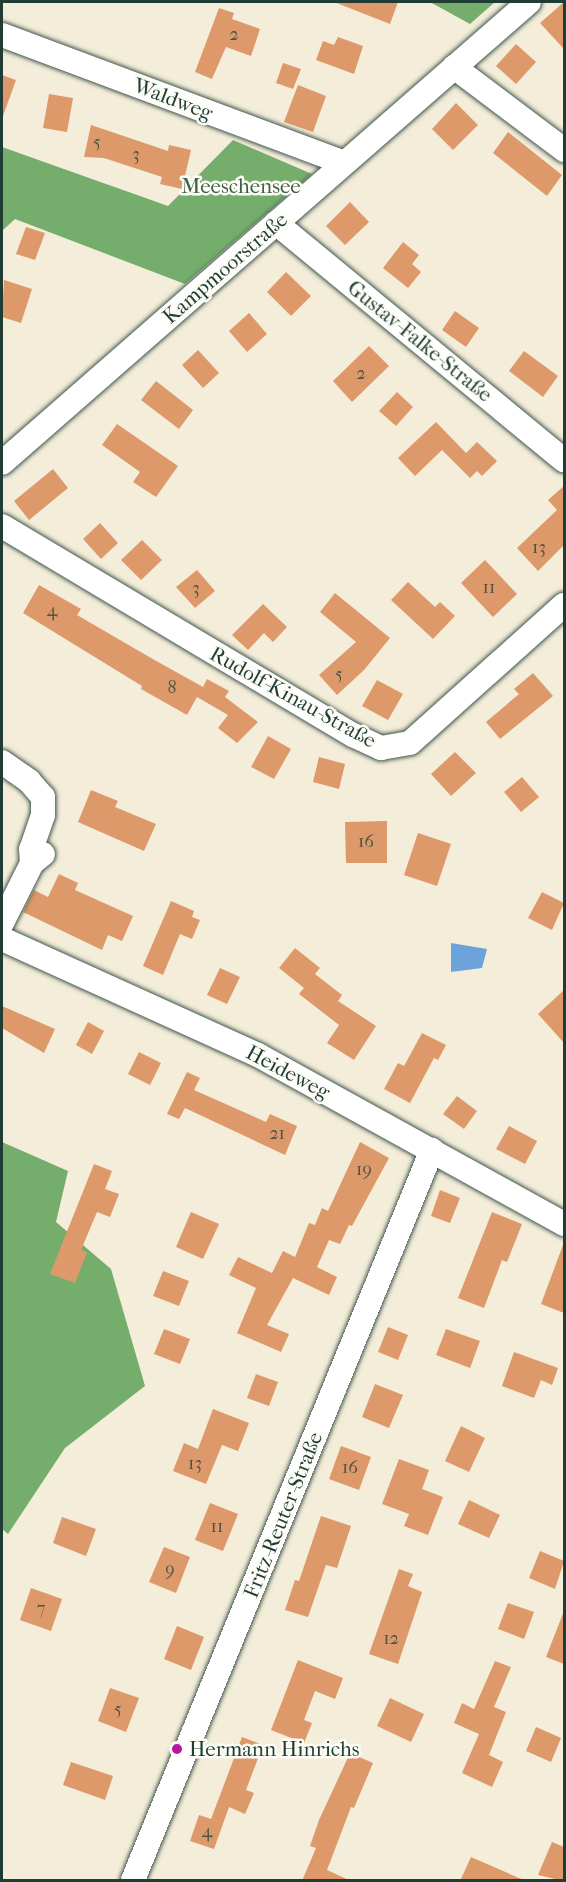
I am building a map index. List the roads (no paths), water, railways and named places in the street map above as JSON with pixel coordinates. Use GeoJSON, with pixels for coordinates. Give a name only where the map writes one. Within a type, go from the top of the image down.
{"type":"FeatureCollection","features":[{"type":"Feature","properties":{"kind":"street","name":"Kampmoorstraße"},"geometry":{"type":"LineString","coordinates":[[2,464],[529,2]]}},
{"type":"Feature","properties":{"kind":"street","name":"Waldweg"},"geometry":{"type":"LineString","coordinates":[[2,35],[344,163]]}},
{"type":"Feature","properties":{"kind":"street"},"geometry":{"type":"LineString","coordinates":[[454,67],[564,150]]}},
{"type":"Feature","properties":{"kind":"street","name":"Gustav-Falke-Straße"},"geometry":{"type":"LineString","coordinates":[[276,223],[564,460]]}},
{"type":"Feature","properties":{"kind":"street","name":"Rudolf-Kinau-Straße"},"geometry":{"type":"LineString","coordinates":[[2,526],[353,735],[381,748],[410,743],[564,605]]}},
{"type":"Feature","properties":{"kind":"street"},"geometry":{"type":"LineString","coordinates":[[2,762],[30,781],[43,797],[43,815],[31,849],[39,857],[2,923]]}},
{"type":"Feature","properties":{"kind":"street","name":"Heideweg"},"geometry":{"type":"LineString","coordinates":[[2,939],[258,1055],[564,1224]]}},
{"type":"Feature","properties":{"kind":"street","name":"Fritz-Reuter-Straße"},"geometry":{"type":"LineString","coordinates":[[133,1881],[432,1150]]}},
{"type":"Feature","properties":{"kind":"water"},"geometry":{"type":"Polygon","coordinates":[[[451,943],[487,949],[482,968],[451,972],[451,943]]]}},
{"type":"Feature","properties":{"kind":"place","name":"Hermann Hinrichs"},"geometry":{"type":"Point","coordinates":[177,1749]}},
{"type":"Feature","properties":{"kind":"park label","name":"Meeschensee"},"geometry":{"type":"Point","coordinates":[241,186]}}]}
